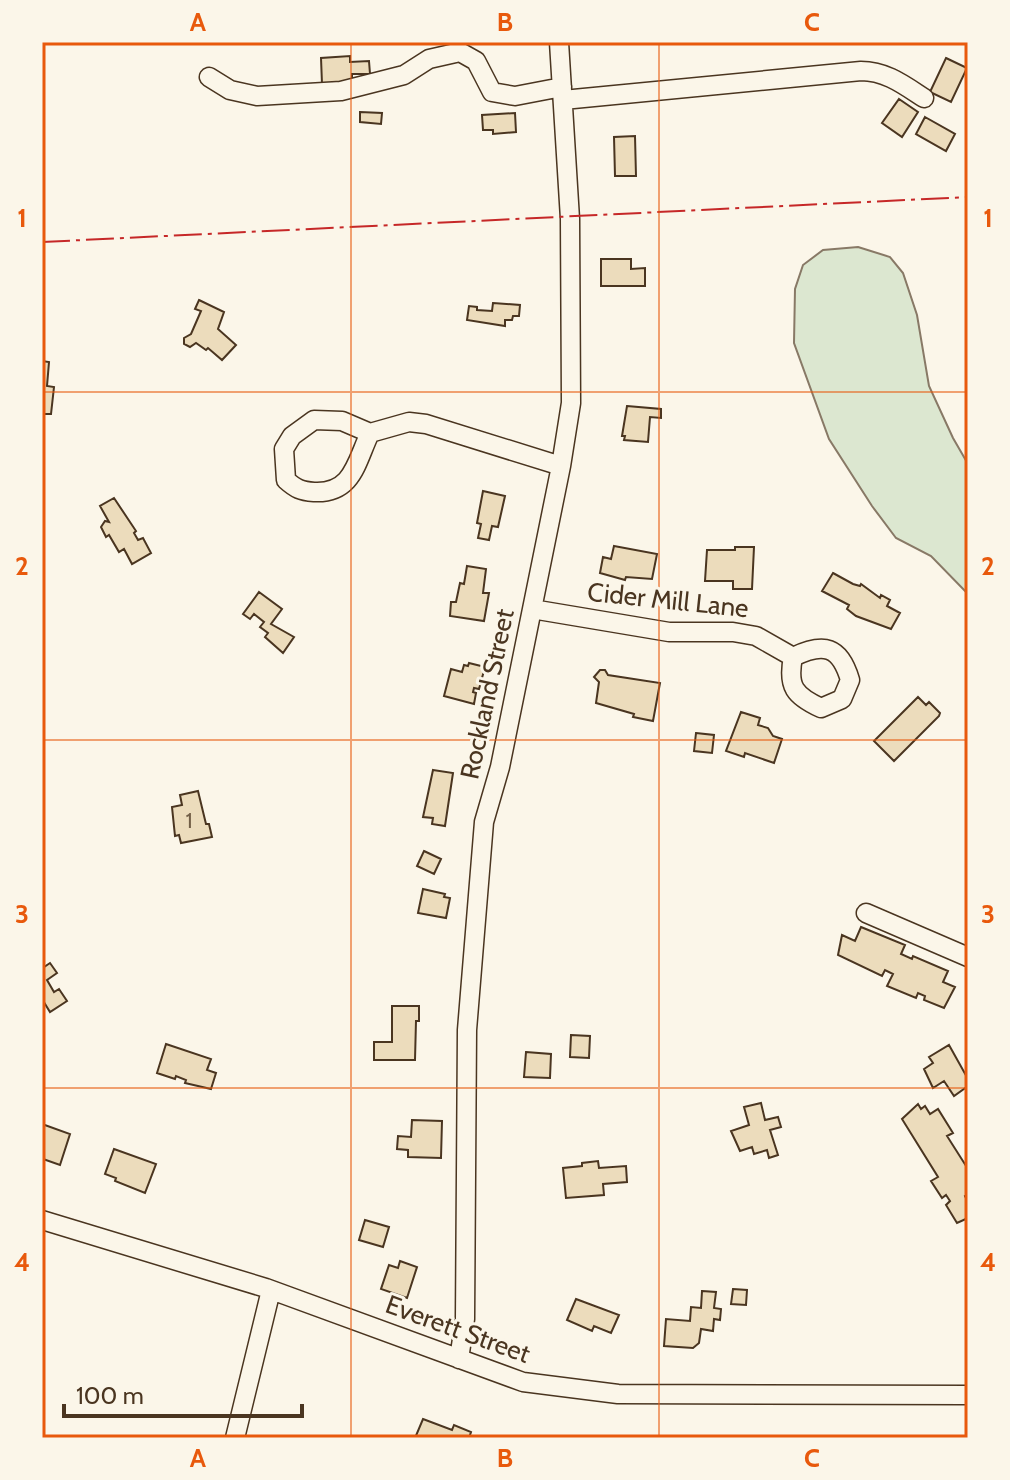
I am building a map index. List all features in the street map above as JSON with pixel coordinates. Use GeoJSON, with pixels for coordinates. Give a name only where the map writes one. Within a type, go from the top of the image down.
{"type":"FeatureCollection","features":[{"type":"Feature","properties":{"kind":"street","name":"Rockland Street"},"geometry":{"type":"LineString","coordinates":[[459,1359],[465,1319],[467,1030],[484,822],[500,767],[571,403],[570,219],[559,42]]}},
{"type":"Feature","properties":{"kind":"street"},"geometry":{"type":"LineString","coordinates":[[209,77],[230,90],[257,96],[341,91],[404,75],[429,59],[460,52],[476,61],[492,92],[503,95],[874,71],[924,98]]}},
{"type":"Feature","properties":{"kind":"street"},"geometry":{"type":"LineString","coordinates":[[370,433],[354,471],[341,487],[322,492],[299,491],[286,480],[284,449],[292,436],[314,420],[342,421],[370,433],[409,422],[426,424],[561,466]]}},
{"type":"Feature","properties":{"kind":"street","name":"Cider Mill Lane"},"geometry":{"type":"LineString","coordinates":[[532,609],[669,632],[733,632],[756,636],[793,657]]}},
{"type":"Feature","properties":{"kind":"street"},"geometry":{"type":"LineString","coordinates":[[866,913],[968,957]]}},
{"type":"Feature","properties":{"kind":"street","name":"Everett Street"},"geometry":{"type":"LineString","coordinates":[[42,1220],[271,1290],[523,1382],[618,1394],[968,1395]]}},
{"type":"Feature","properties":{"kind":"street"},"geometry":{"type":"LineString","coordinates":[[235,1438],[271,1290]]}},
{"type":"Feature","properties":{"kind":"green space"},"geometry":{"type":"Polygon","coordinates":[[[858,247],[890,257],[903,273],[917,315],[929,386],[968,464],[968,594],[931,556],[896,538],[872,506],[829,439],[794,343],[795,289],[803,265],[823,250],[858,247]]]}},
{"type":"Feature","properties":{"kind":"building"},"geometry":{"type":"Polygon","coordinates":[[[350,56],[350,62],[369,61],[370,74],[352,74],[352,82],[322,84],[321,58],[350,56]]]}},
{"type":"Feature","properties":{"kind":"building"},"geometry":{"type":"Polygon","coordinates":[[[946,58],[967,68],[951,102],[930,92],[946,58]]]}},
{"type":"Feature","properties":{"kind":"building"},"geometry":{"type":"Polygon","coordinates":[[[899,99],[918,112],[902,137],[882,123],[899,99]]]}},
{"type":"Feature","properties":{"kind":"building"},"geometry":{"type":"Polygon","coordinates":[[[360,112],[382,113],[381,124],[360,122],[360,112]]]}},
{"type":"Feature","properties":{"kind":"building"},"geometry":{"type":"Polygon","coordinates":[[[515,113],[516,132],[493,134],[493,130],[483,130],[482,115],[515,113]]]}},
{"type":"Feature","properties":{"kind":"building"},"geometry":{"type":"Polygon","coordinates":[[[925,117],[955,134],[946,151],[916,134],[925,117]]]}},
{"type":"Feature","properties":{"kind":"building"},"geometry":{"type":"Polygon","coordinates":[[[635,136],[636,176],[615,176],[614,137],[635,136]]]}},
{"type":"Feature","properties":{"kind":"building"},"geometry":{"type":"Polygon","coordinates":[[[601,259],[631,259],[631,269],[645,268],[645,286],[601,286],[601,259]]]}},
{"type":"Feature","properties":{"kind":"building"},"geometry":{"type":"Polygon","coordinates":[[[199,300],[224,312],[218,329],[236,345],[222,360],[208,348],[206,350],[196,343],[190,347],[184,344],[184,338],[191,334],[201,311],[195,309],[199,300]]]}},
{"type":"Feature","properties":{"kind":"building"},"geometry":{"type":"Polygon","coordinates":[[[493,303],[520,305],[519,316],[505,320],[505,326],[467,320],[469,306],[492,311],[493,303]]]}},
{"type":"Feature","properties":{"kind":"building"},"geometry":{"type":"Polygon","coordinates":[[[42,361],[49,362],[47,386],[54,387],[51,414],[42,414],[42,361]]]}},
{"type":"Feature","properties":{"kind":"building"},"geometry":{"type":"Polygon","coordinates":[[[627,406],[661,409],[661,418],[650,417],[648,442],[624,440],[627,406]]]}},
{"type":"Feature","properties":{"kind":"building"},"geometry":{"type":"Polygon","coordinates":[[[483,491],[505,496],[498,527],[492,526],[489,540],[478,538],[481,524],[477,523],[483,491]]]}},
{"type":"Feature","properties":{"kind":"building"},"geometry":{"type":"Polygon","coordinates":[[[114,498],[136,531],[138,540],[143,538],[151,553],[132,564],[124,549],[119,552],[101,527],[105,521],[109,522],[100,506],[114,498]]]}},
{"type":"Feature","properties":{"kind":"building"},"geometry":{"type":"Polygon","coordinates":[[[614,546],[657,554],[652,579],[626,577],[625,580],[600,573],[603,557],[611,559],[614,546]]]}},
{"type":"Feature","properties":{"kind":"building"},"geometry":{"type":"Polygon","coordinates":[[[735,547],[754,547],[752,589],[733,589],[733,581],[705,581],[707,550],[735,550],[735,547]]]}},
{"type":"Feature","properties":{"kind":"building"},"geometry":{"type":"Polygon","coordinates":[[[467,566],[486,569],[483,593],[489,593],[484,621],[450,616],[451,602],[456,602],[460,583],[464,584],[467,566]]]}},
{"type":"Feature","properties":{"kind":"building"},"geometry":{"type":"Polygon","coordinates":[[[833,573],[853,584],[861,584],[880,598],[881,595],[890,600],[887,606],[900,613],[891,629],[856,616],[847,609],[849,605],[822,591],[833,573]]]}},
{"type":"Feature","properties":{"kind":"building"},"geometry":{"type":"Polygon","coordinates":[[[259,592],[282,609],[271,624],[294,637],[283,653],[265,637],[268,633],[260,627],[264,622],[254,614],[250,619],[243,614],[259,592]]]}},
{"type":"Feature","properties":{"kind":"building"},"geometry":{"type":"Polygon","coordinates":[[[469,663],[485,667],[479,689],[474,688],[474,704],[444,696],[451,669],[462,672],[464,665],[468,666],[469,663]]]}},
{"type":"Feature","properties":{"kind":"building"},"geometry":{"type":"Polygon","coordinates":[[[600,670],[605,670],[608,675],[660,683],[653,721],[596,703],[599,682],[594,677],[600,670]]]}},
{"type":"Feature","properties":{"kind":"building"},"geometry":{"type":"Polygon","coordinates":[[[918,697],[926,705],[929,702],[940,713],[939,716],[894,761],[874,741],[918,697]]]}},
{"type":"Feature","properties":{"kind":"building"},"geometry":{"type":"Polygon","coordinates":[[[741,712],[760,718],[758,725],[768,728],[773,736],[782,739],[774,763],[745,753],[744,757],[726,751],[741,712]]]}},
{"type":"Feature","properties":{"kind":"building"},"geometry":{"type":"Polygon","coordinates":[[[696,733],[714,735],[712,753],[694,751],[696,733]]]}},
{"type":"Feature","properties":{"kind":"building"},"geometry":{"type":"Polygon","coordinates":[[[433,770],[453,773],[445,826],[432,824],[433,818],[423,817],[433,770]]]}},
{"type":"Feature","properties":{"kind":"building"},"geometry":{"type":"Polygon","coordinates":[[[198,791],[212,837],[181,843],[179,835],[175,836],[172,807],[182,805],[180,795],[198,791]]]}},
{"type":"Feature","properties":{"kind":"building"},"geometry":{"type":"Polygon","coordinates":[[[424,851],[441,859],[434,874],[417,866],[424,851]]]}},
{"type":"Feature","properties":{"kind":"building"},"geometry":{"type":"Polygon","coordinates":[[[423,889],[450,898],[446,918],[418,913],[423,889]]]}},
{"type":"Feature","properties":{"kind":"building"},"geometry":{"type":"Polygon","coordinates":[[[861,927],[905,945],[901,954],[948,971],[943,982],[955,987],[944,1008],[924,1000],[925,996],[918,993],[916,998],[887,986],[893,974],[885,970],[882,976],[838,955],[842,935],[855,941],[861,927]]]}},
{"type":"Feature","properties":{"kind":"building"},"geometry":{"type":"Polygon","coordinates":[[[50,963],[57,973],[47,980],[54,992],[59,989],[67,1001],[50,1012],[42,999],[42,964],[44,967],[50,963]]]}},
{"type":"Feature","properties":{"kind":"building"},"geometry":{"type":"Polygon","coordinates":[[[392,1006],[419,1006],[415,1060],[374,1060],[374,1042],[392,1042],[392,1006]]]}},
{"type":"Feature","properties":{"kind":"building"},"geometry":{"type":"Polygon","coordinates":[[[571,1035],[590,1036],[589,1058],[570,1057],[571,1035]]]}},
{"type":"Feature","properties":{"kind":"building"},"geometry":{"type":"Polygon","coordinates":[[[166,1044],[211,1059],[207,1070],[216,1073],[211,1089],[185,1083],[186,1080],[176,1076],[175,1079],[157,1073],[166,1044]]]}},
{"type":"Feature","properties":{"kind":"building"},"geometry":{"type":"Polygon","coordinates":[[[949,1045],[968,1079],[968,1086],[954,1096],[944,1081],[933,1088],[924,1069],[933,1063],[929,1057],[949,1045]]]}},
{"type":"Feature","properties":{"kind":"building"},"geometry":{"type":"Polygon","coordinates":[[[526,1052],[551,1054],[550,1078],[524,1077],[526,1052]]]}},
{"type":"Feature","properties":{"kind":"building"},"geometry":{"type":"Polygon","coordinates":[[[761,1103],[765,1120],[778,1117],[781,1127],[770,1130],[778,1155],[769,1158],[767,1150],[754,1154],[752,1147],[740,1151],[731,1131],[749,1125],[744,1107],[761,1103]]]}},
{"type":"Feature","properties":{"kind":"building"},"geometry":{"type":"Polygon","coordinates":[[[918,1104],[921,1109],[925,1106],[930,1114],[938,1109],[953,1133],[947,1136],[968,1169],[968,1194],[965,1196],[968,1218],[957,1223],[946,1205],[950,1201],[946,1195],[942,1198],[931,1181],[938,1177],[902,1119],[918,1104]]]}},
{"type":"Feature","properties":{"kind":"building"},"geometry":{"type":"Polygon","coordinates":[[[412,1120],[442,1121],[441,1158],[408,1157],[408,1150],[397,1149],[398,1136],[411,1137],[412,1120]]]}},
{"type":"Feature","properties":{"kind":"building"},"geometry":{"type":"Polygon","coordinates":[[[42,1124],[70,1134],[60,1165],[43,1159],[42,1124]]]}},
{"type":"Feature","properties":{"kind":"building"},"geometry":{"type":"Polygon","coordinates":[[[114,1149],[156,1164],[145,1193],[105,1174],[114,1149]]]}},
{"type":"Feature","properties":{"kind":"building"},"geometry":{"type":"Polygon","coordinates":[[[598,1161],[599,1168],[626,1166],[627,1182],[603,1184],[604,1195],[566,1198],[563,1168],[598,1161]]]}},
{"type":"Feature","properties":{"kind":"building"},"geometry":{"type":"Polygon","coordinates":[[[365,1220],[389,1227],[383,1247],[359,1240],[365,1220]]]}},
{"type":"Feature","properties":{"kind":"building"},"geometry":{"type":"Polygon","coordinates":[[[400,1261],[417,1267],[407,1298],[381,1289],[389,1265],[398,1268],[400,1261]]]}},
{"type":"Feature","properties":{"kind":"building"},"geometry":{"type":"Polygon","coordinates":[[[733,1289],[747,1290],[746,1305],[731,1304],[733,1289]]]}},
{"type":"Feature","properties":{"kind":"building"},"geometry":{"type":"Polygon","coordinates":[[[702,1291],[716,1292],[714,1308],[721,1309],[720,1320],[714,1319],[713,1331],[701,1329],[699,1343],[693,1348],[664,1346],[666,1319],[690,1321],[691,1307],[701,1308],[702,1291]]]}},
{"type":"Feature","properties":{"kind":"building"},"geometry":{"type":"Polygon","coordinates":[[[576,1299],[619,1315],[611,1333],[594,1326],[592,1331],[567,1320],[576,1299]]]}},
{"type":"Feature","properties":{"kind":"building"},"geometry":{"type":"Polygon","coordinates":[[[423,1419],[452,1430],[454,1425],[471,1432],[469,1438],[415,1438],[423,1419]]]}},
{"type":"Feature","properties":{"kind":"power"},"geometry":{"type":"LineString","coordinates":[[42,242],[968,197]]}}]}
